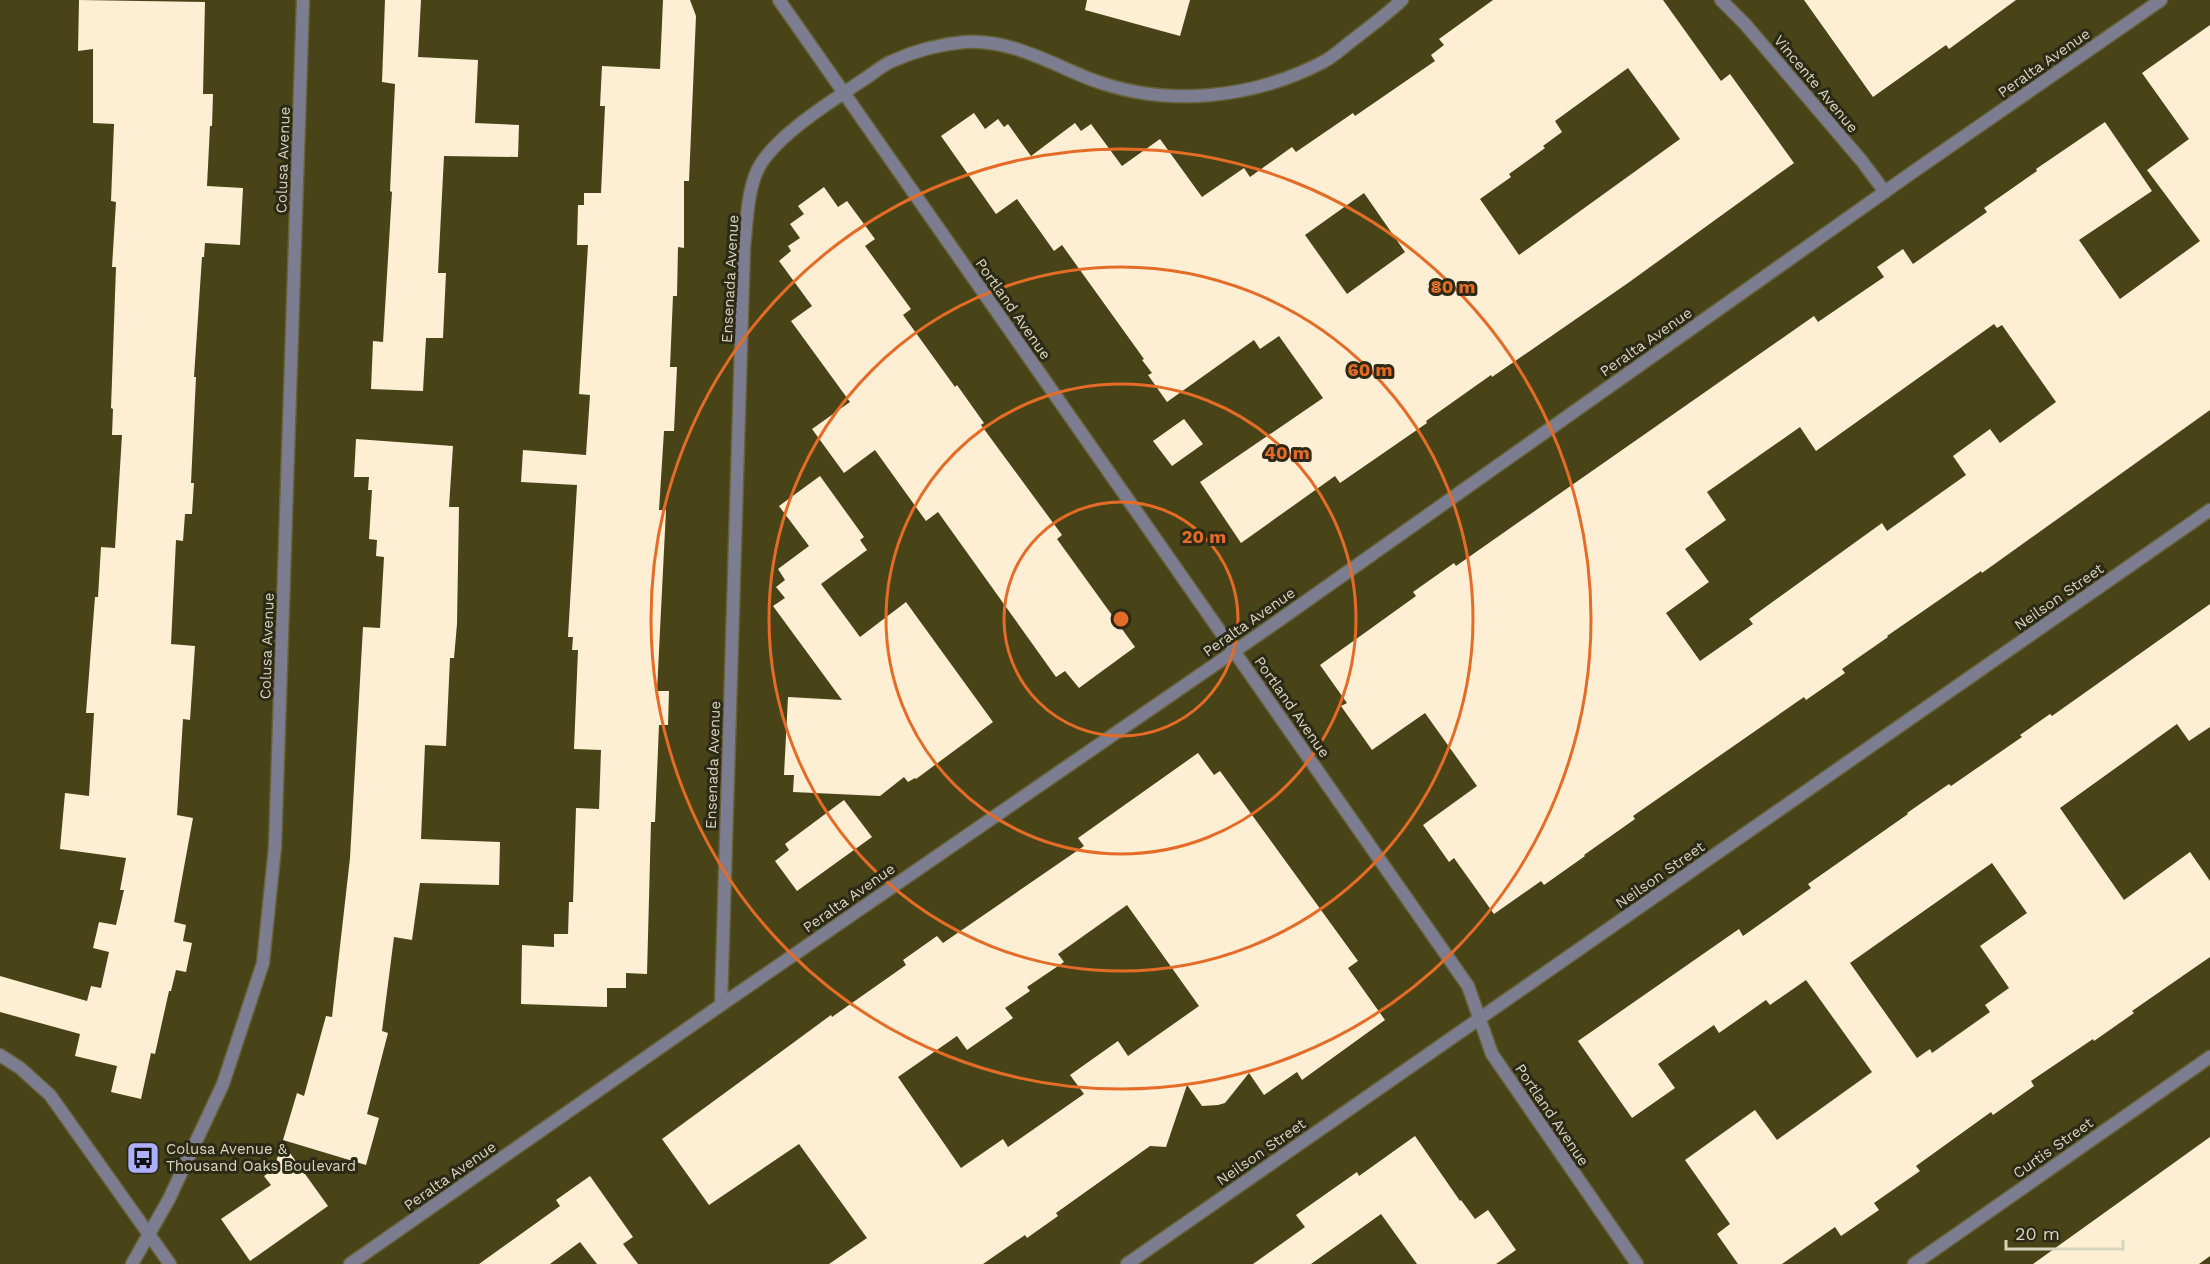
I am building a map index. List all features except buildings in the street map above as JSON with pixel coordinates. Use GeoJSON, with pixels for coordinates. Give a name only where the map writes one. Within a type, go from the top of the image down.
{"type":"FeatureCollection","features":[{"type":"Feature","properties":{"kind":"street","name":"Colusa Avenue"},"geometry":{"type":"LineString","coordinates":[[132,1264],[169,1199],[223,1084],[263,963],[275,847],[303,0]]}},
{"type":"Feature","properties":{"kind":"street","name":"Portland Avenue"},"geometry":{"type":"LineString","coordinates":[[779,0],[1468,986],[1492,1054],[1637,1264]]}},
{"type":"Feature","properties":{"kind":"street","name":"Ensenada Avenue"},"geometry":{"type":"LineString","coordinates":[[721,1005],[744,258],[748,206],[758,170],[776,145],[799,125],[888,63],[914,53],[965,42],[996,44],[1026,52],[1117,88],[1162,95],[1220,95],[1263,86],[1326,61],[1402,0]]}},
{"type":"Feature","properties":{"kind":"street","name":"Vincente Avenue"},"geometry":{"type":"LineString","coordinates":[[1720,0],[1745,24],[1861,160],[1885,192]]}},
{"type":"Feature","properties":{"kind":"street","name":"Peralta Avenue"},"geometry":{"type":"LineString","coordinates":[[351,1264],[1234,651],[2161,0]]}},
{"type":"Feature","properties":{"kind":"street","name":"Neilson Street"},"geometry":{"type":"LineString","coordinates":[[1127,1264],[2210,510]]}},
{"type":"Feature","properties":{"kind":"street"},"geometry":{"type":"LineString","coordinates":[[0,1055],[20,1068],[50,1095],[171,1264]]}},
{"type":"Feature","properties":{"kind":"street","name":"Curtis Street"},"geometry":{"type":"LineString","coordinates":[[1914,1264],[2210,1057]]}},
{"type":"Feature","properties":{"kind":"place","name":"Colusa Avenue & Thousand Oaks Boulevard"},"geometry":{"type":"Point","coordinates":[143,1158]}}]}
